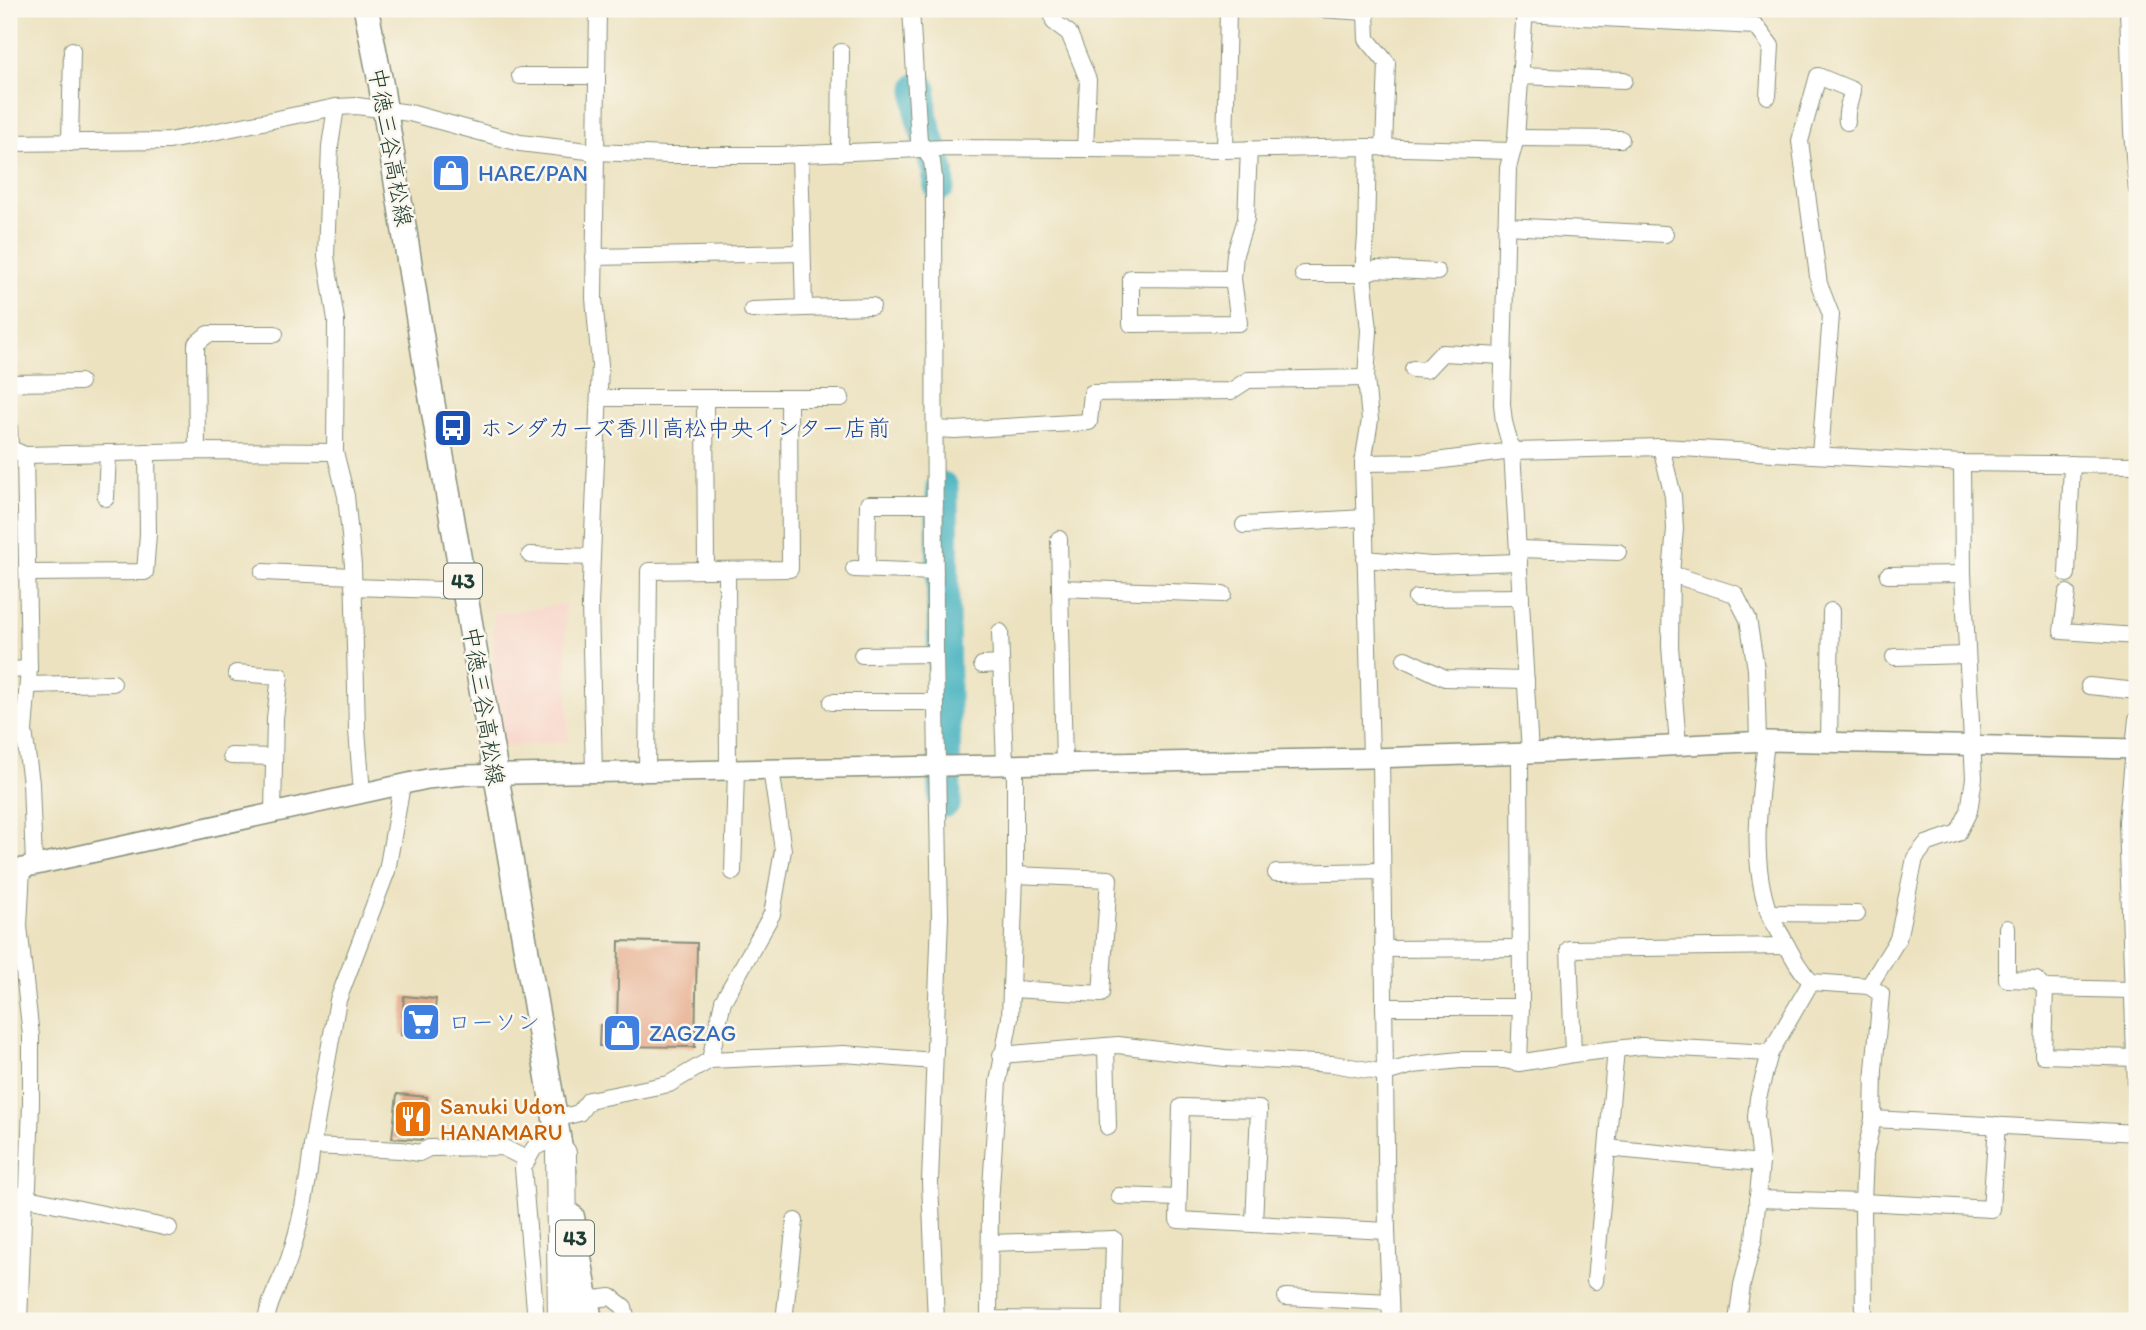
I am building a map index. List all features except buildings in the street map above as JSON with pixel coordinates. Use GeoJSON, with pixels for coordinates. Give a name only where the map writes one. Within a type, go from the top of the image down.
{"type":"FeatureCollection","features":[{"type":"Feature","properties":{"kind":"highway"},"geometry":{"type":"LineString","coordinates":[[558,1136],[563,1321]]}},
{"type":"Feature","properties":{"kind":"main road","name":"中徳三谷高松線"},"geometry":{"type":"LineString","coordinates":[[366,9],[588,1311]]}},
{"type":"Feature","properties":{"kind":"street"},"geometry":{"type":"LineString","coordinates":[[594,773],[590,605],[600,365],[594,298],[598,9]]}},
{"type":"Feature","properties":{"kind":"street"},"geometry":{"type":"LineString","coordinates":[[912,9],[919,141],[933,149]]}},
{"type":"Feature","properties":{"kind":"street"},"geometry":{"type":"LineString","coordinates":[[1052,9],[1054,22],[1069,33],[1088,80],[1085,149]]}},
{"type":"Feature","properties":{"kind":"street"},"geometry":{"type":"LineString","coordinates":[[1225,150],[1228,9]]}},
{"type":"Feature","properties":{"kind":"street"},"geometry":{"type":"LineString","coordinates":[[1320,9],[1366,12],[1367,39],[1387,63],[1363,274],[1369,330],[1366,378],[1370,420],[1363,463],[1365,559],[1382,871],[1387,1231],[1391,1321]]}},
{"type":"Feature","properties":{"kind":"street"},"geometry":{"type":"LineString","coordinates":[[2128,9],[2137,190]]}},
{"type":"Feature","properties":{"kind":"street"},"geometry":{"type":"LineString","coordinates":[[1519,1063],[1526,680],[1512,451],[1502,404],[1508,168],[1514,145],[1525,11],[1756,26],[1772,47],[1768,96]]}},
{"type":"Feature","properties":{"kind":"street"},"geometry":{"type":"LineString","coordinates":[[70,144],[72,50]]}},
{"type":"Feature","properties":{"kind":"street"},"geometry":{"type":"LineString","coordinates":[[840,153],[841,52]]}},
{"type":"Feature","properties":{"kind":"street"},"geometry":{"type":"LineString","coordinates":[[520,76],[597,76]]}},
{"type":"Feature","properties":{"kind":"street"},"geometry":{"type":"LineString","coordinates":[[1520,76],[1624,80]]}},
{"type":"Feature","properties":{"kind":"street"},"geometry":{"type":"LineString","coordinates":[[1820,454],[1831,315],[1819,284],[1800,141],[1818,76],[1852,90],[1851,100],[1845,111],[1847,122]]}},
{"type":"Feature","properties":{"kind":"street"},"geometry":{"type":"LineString","coordinates":[[9,143],[169,141],[335,107],[357,106],[410,113],[520,143],[596,152],[668,155],[933,149],[1376,148],[1621,139]]}},
{"type":"Feature","properties":{"kind":"street"},"geometry":{"type":"LineString","coordinates":[[335,107],[330,145],[327,256],[336,320],[335,452],[346,496],[353,582],[357,730],[362,793]]}},
{"type":"Feature","properties":{"kind":"street"},"geometry":{"type":"LineString","coordinates":[[933,149],[935,654],[936,702],[943,765],[930,1182],[936,1321]]}},
{"type":"Feature","properties":{"kind":"street"},"geometry":{"type":"LineString","coordinates":[[1233,279],[1131,278],[1131,324],[1239,323],[1233,279],[1235,254],[1247,219],[1249,149]]}},
{"type":"Feature","properties":{"kind":"street"},"geometry":{"type":"LineString","coordinates":[[800,154],[804,307]]}},
{"type":"Feature","properties":{"kind":"street"},"geometry":{"type":"LineString","coordinates":[[1506,226],[1665,234]]}},
{"type":"Feature","properties":{"kind":"street"},"geometry":{"type":"LineString","coordinates":[[594,257],[802,253]]}},
{"type":"Feature","properties":{"kind":"street"},"geometry":{"type":"LineString","coordinates":[[1303,274],[1363,274],[1376,269],[1437,272]]}},
{"type":"Feature","properties":{"kind":"street"},"geometry":{"type":"LineString","coordinates":[[752,310],[872,306]]}},
{"type":"Feature","properties":{"kind":"street"},"geometry":{"type":"LineString","coordinates":[[197,451],[196,344],[208,334],[275,334]]}},
{"type":"Feature","properties":{"kind":"street"},"geometry":{"type":"LineString","coordinates":[[1413,369],[1426,370],[1441,353],[1503,356]]}},
{"type":"Feature","properties":{"kind":"street"},"geometry":{"type":"LineString","coordinates":[[935,429],[1089,422],[1092,393],[1231,391],[1248,380],[1366,378]]}},
{"type":"Feature","properties":{"kind":"street"},"geometry":{"type":"LineString","coordinates":[[9,383],[80,382]]}},
{"type":"Feature","properties":{"kind":"street"},"geometry":{"type":"LineString","coordinates":[[598,398],[841,398]]}},
{"type":"Feature","properties":{"kind":"street"},"geometry":{"type":"LineString","coordinates":[[705,398],[706,570]]}},
{"type":"Feature","properties":{"kind":"street"},"geometry":{"type":"LineString","coordinates":[[648,773],[649,571],[790,569],[789,398]]}},
{"type":"Feature","properties":{"kind":"street"},"geometry":{"type":"LineString","coordinates":[[9,425],[15,450],[27,573],[28,677],[24,731],[31,783],[21,868],[19,926],[31,1049],[30,1146],[27,1187],[16,1196]]}},
{"type":"Feature","properties":{"kind":"street"},"geometry":{"type":"LineString","coordinates":[[1661,447],[1673,496],[1675,529],[1670,646],[1678,745]]}},
{"type":"Feature","properties":{"kind":"street"},"geometry":{"type":"LineString","coordinates":[[1363,463],[1428,462],[1512,451],[1661,447],[1962,463],[2137,465]]}},
{"type":"Feature","properties":{"kind":"street"},"geometry":{"type":"LineString","coordinates":[[15,450],[108,453],[335,452]]}},
{"type":"Feature","properties":{"kind":"street"},"geometry":{"type":"LineString","coordinates":[[27,573],[145,572],[148,452]]}},
{"type":"Feature","properties":{"kind":"street"},"geometry":{"type":"LineString","coordinates":[[106,498],[108,453]]}},
{"type":"Feature","properties":{"kind":"street"},"geometry":{"type":"LineString","coordinates":[[1869,986],[1898,939],[1915,858],[1926,844],[1958,833],[1969,811],[1974,778],[1967,655],[1962,463]]}},
{"type":"Feature","properties":{"kind":"street"},"geometry":{"type":"LineString","coordinates":[[2067,574],[2072,464]]}},
{"type":"Feature","properties":{"kind":"street"},"geometry":{"type":"LineString","coordinates":[[935,504],[868,504],[860,569],[935,572]]}},
{"type":"Feature","properties":{"kind":"street"},"geometry":{"type":"LineString","coordinates":[[1244,524],[1364,518]]}},
{"type":"Feature","properties":{"kind":"street"},"geometry":{"type":"LineString","coordinates":[[1059,539],[1064,763]]}},
{"type":"Feature","properties":{"kind":"street"},"geometry":{"type":"LineString","coordinates":[[1365,559],[1431,565],[1518,555],[1618,552]]}},
{"type":"Feature","properties":{"kind":"street"},"geometry":{"type":"LineString","coordinates":[[530,555],[592,557]]}},
{"type":"Feature","properties":{"kind":"street"},"geometry":{"type":"LineString","coordinates":[[727,570],[733,872]]}},
{"type":"Feature","properties":{"kind":"street"},"geometry":{"type":"LineString","coordinates":[[263,572],[440,590],[464,586]]}},
{"type":"Feature","properties":{"kind":"street"},"geometry":{"type":"LineString","coordinates":[[1671,574],[1735,594],[1748,618],[1756,669],[1762,741],[1758,815],[1759,873],[1769,913],[1798,968],[1811,982],[1869,986],[1881,995],[1874,1070],[1873,1119],[1865,1155],[1864,1321]]}},
{"type":"Feature","properties":{"kind":"street"},"geometry":{"type":"LineString","coordinates":[[1888,575],[1964,574]]}},
{"type":"Feature","properties":{"kind":"street"},"geometry":{"type":"LineString","coordinates":[[1060,588],[1223,594]]}},
{"type":"Feature","properties":{"kind":"street"},"geometry":{"type":"LineString","coordinates":[[2067,593],[2062,631],[2137,636]]}},
{"type":"Feature","properties":{"kind":"street"},"geometry":{"type":"LineString","coordinates":[[1416,598],[1521,597]]}},
{"type":"Feature","properties":{"kind":"street"},"geometry":{"type":"LineString","coordinates":[[1829,742],[1831,611]]}},
{"type":"Feature","properties":{"kind":"street"},"geometry":{"type":"LineString","coordinates":[[990,1243],[1114,1239],[1111,1320],[989,1319],[990,1203],[1001,1055],[1010,1018],[1015,875],[1000,632]]}},
{"type":"Feature","properties":{"kind":"street"},"geometry":{"type":"LineString","coordinates":[[862,655],[935,654]]}},
{"type":"Feature","properties":{"kind":"street"},"geometry":{"type":"LineString","coordinates":[[1894,657],[1967,655]]}},
{"type":"Feature","properties":{"kind":"street"},"geometry":{"type":"LineString","coordinates":[[1405,659],[1445,678],[1526,680]]}},
{"type":"Feature","properties":{"kind":"street"},"geometry":{"type":"LineString","coordinates":[[982,665],[1001,664]]}},
{"type":"Feature","properties":{"kind":"street"},"geometry":{"type":"LineString","coordinates":[[9,670],[28,677],[113,683]]}},
{"type":"Feature","properties":{"kind":"street"},"geometry":{"type":"LineString","coordinates":[[236,673],[280,676],[273,758],[273,813]]}},
{"type":"Feature","properties":{"kind":"street"},"geometry":{"type":"LineString","coordinates":[[2089,686],[2137,691]]}},
{"type":"Feature","properties":{"kind":"street"},"geometry":{"type":"LineString","coordinates":[[832,702],[936,702]]}},
{"type":"Feature","properties":{"kind":"street"},"geometry":{"type":"LineString","coordinates":[[9,715],[26,715]]}},
{"type":"Feature","properties":{"kind":"street"},"geometry":{"type":"LineString","coordinates":[[2137,719],[2127,821],[2137,1115]]}},
{"type":"Feature","properties":{"kind":"street"},"geometry":{"type":"LineString","coordinates":[[21,868],[427,779],[495,774],[1376,758],[1762,741],[2136,749]]}},
{"type":"Feature","properties":{"kind":"street"},"geometry":{"type":"LineString","coordinates":[[231,756],[273,758]]}},
{"type":"Feature","properties":{"kind":"street"},"geometry":{"type":"LineString","coordinates":[[710,1060],[723,1002],[772,914],[783,850],[771,769]]}},
{"type":"Feature","properties":{"kind":"street"},"geometry":{"type":"LineString","coordinates":[[266,1321],[268,1308],[300,1226],[308,1192],[313,1146],[338,1000],[387,871],[402,785]]}},
{"type":"Feature","properties":{"kind":"street"},"geometry":{"type":"LineString","coordinates":[[1276,873],[1382,871]]}},
{"type":"Feature","properties":{"kind":"street"},"geometry":{"type":"LineString","coordinates":[[1011,989],[1101,994],[1109,879],[1015,875]]}},
{"type":"Feature","properties":{"kind":"street"},"geometry":{"type":"LineString","coordinates":[[1769,913],[1857,914]]}},
{"type":"Feature","properties":{"kind":"street"},"geometry":{"type":"LineString","coordinates":[[2007,928],[2007,979],[2036,980],[2045,988],[2132,990]]}},
{"type":"Feature","properties":{"kind":"street"},"geometry":{"type":"LineString","coordinates":[[1573,1054],[1569,949],[1787,946]]}},
{"type":"Feature","properties":{"kind":"street"},"geometry":{"type":"LineString","coordinates":[[1383,949],[1520,948]]}},
{"type":"Feature","properties":{"kind":"street"},"geometry":{"type":"LineString","coordinates":[[1737,1321],[1742,1285],[1754,1238],[1762,1163],[1756,1117],[1758,1098],[1770,1053],[1811,982]]}},
{"type":"Feature","properties":{"kind":"street"},"geometry":{"type":"LineString","coordinates":[[2045,988],[2043,1055],[2135,1058]]}},
{"type":"Feature","properties":{"kind":"street"},"geometry":{"type":"LineString","coordinates":[[1384,1007],[1521,1007]]}},
{"type":"Feature","properties":{"kind":"street"},"geometry":{"type":"LineString","coordinates":[[1001,1055],[1118,1045],[1224,1058],[1334,1064],[1385,1073],[1413,1065],[1460,1060],[1504,1060],[1519,1063],[1642,1046],[1770,1053]]}},
{"type":"Feature","properties":{"kind":"street"},"geometry":{"type":"LineString","coordinates":[[1107,1046],[1108,1127]]}},
{"type":"Feature","properties":{"kind":"street"},"geometry":{"type":"LineString","coordinates":[[1595,1281],[1616,1049]]}},
{"type":"Feature","properties":{"kind":"street"},"geometry":{"type":"LineString","coordinates":[[536,1321],[523,1168],[534,1148],[558,1136],[589,1100],[669,1084],[710,1060],[844,1054],[934,1061]]}},
{"type":"Feature","properties":{"kind":"street"},"geometry":{"type":"LineString","coordinates":[[1254,1224],[1259,1110],[1181,1107],[1178,1220],[1254,1224],[1387,1231]]}},
{"type":"Feature","properties":{"kind":"street"},"geometry":{"type":"LineString","coordinates":[[1873,1119],[2137,1133]]}},
{"type":"Feature","properties":{"kind":"street"},"geometry":{"type":"LineString","coordinates":[[1757,1199],[1991,1209],[1997,1125]]}},
{"type":"Feature","properties":{"kind":"street"},"geometry":{"type":"LineString","coordinates":[[313,1146],[419,1153],[429,1148],[502,1147],[526,1159]]}},
{"type":"Feature","properties":{"kind":"street"},"geometry":{"type":"LineString","coordinates":[[1607,1148],[1762,1163]]}},
{"type":"Feature","properties":{"kind":"street"},"geometry":{"type":"LineString","coordinates":[[16,1196],[169,1228]]}},
{"type":"Feature","properties":{"kind":"street"},"geometry":{"type":"LineString","coordinates":[[16,1196],[19,1321]]}},
{"type":"Feature","properties":{"kind":"street"},"geometry":{"type":"LineString","coordinates":[[1119,1196],[1178,1198]]}},
{"type":"Feature","properties":{"kind":"street"},"geometry":{"type":"LineString","coordinates":[[784,1321],[795,1221]]}},
{"type":"Feature","properties":{"kind":"street"},"geometry":{"type":"LineString","coordinates":[[588,1311],[611,1297],[624,1307],[627,1321]]}},
{"type":"Feature","properties":{"kind":"street"},"geometry":{"type":"LineString","coordinates":[[1286,1297],[1390,1302]]}},
{"type":"Feature","properties":{"kind":"shaded area"},"geometry":{"type":"Polygon","coordinates":[[[565,604],[569,741],[491,748],[494,614],[565,604]]]}},
{"type":"Feature","properties":{"kind":"waterway"},"geometry":{"type":"LineString","coordinates":[[920,88],[921,115],[938,171],[939,185]]}},
{"type":"Feature","properties":{"kind":"waterway"},"geometry":{"type":"LineString","coordinates":[[942,488],[945,801]]}},
{"type":"Feature","properties":{"kind":"place","name":"HARE/PAN"},"geometry":{"type":"Point","coordinates":[451,173]}},
{"type":"Feature","properties":{"kind":"place","name":"ホンダカーズ香川高松中央インター店前"},"geometry":{"type":"Point","coordinates":[453,428]}},
{"type":"Feature","properties":{"kind":"place","name":"ローソン"},"geometry":{"type":"Point","coordinates":[421,1022]}},
{"type":"Feature","properties":{"kind":"place","name":"ZAGZAG"},"geometry":{"type":"Point","coordinates":[622,1033]}},
{"type":"Feature","properties":{"kind":"place","name":"Sanuki Udon HANAMARU"},"geometry":{"type":"Point","coordinates":[413,1119]}}]}
